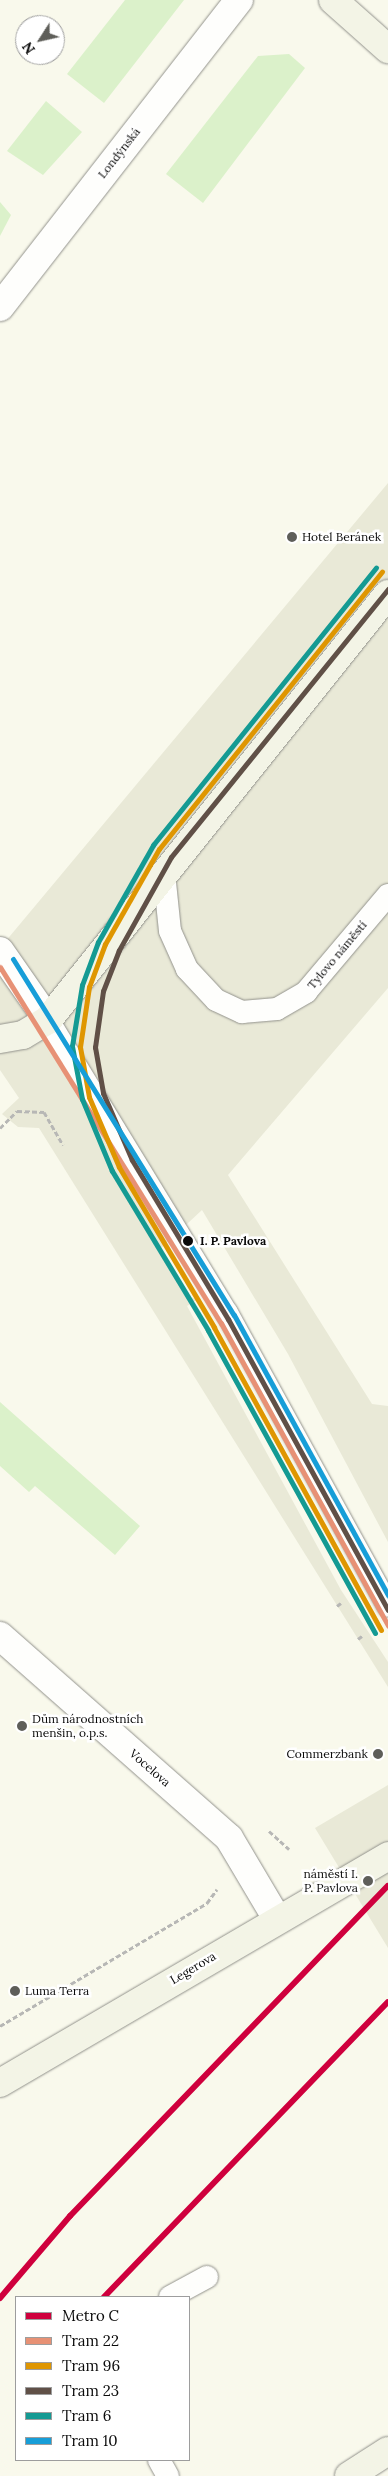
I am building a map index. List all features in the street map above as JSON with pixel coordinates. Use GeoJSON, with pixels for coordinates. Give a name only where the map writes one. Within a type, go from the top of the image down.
{"type":"FeatureCollection","features":[{"type":"Feature","properties":{"kind":"street","name":"Londýnská"},"geometry":{"type":"LineString","coordinates":[[0,307],[239,0]]}},
{"type":"Feature","properties":{"kind":"street"},"geometry":{"type":"LineString","coordinates":[[333,0],[388,50]]}},
{"type":"Feature","properties":{"kind":"street"},"geometry":{"type":"LineString","coordinates":[[0,1039],[23,1035],[48,1020],[388,594]]}},
{"type":"Feature","properties":{"kind":"street"},"geometry":{"type":"LineString","coordinates":[[0,951],[48,1020]]}},
{"type":"Feature","properties":{"kind":"street","name":"Vocelova"},"geometry":{"type":"LineString","coordinates":[[0,1636],[230,1838],[276,1919]]}},
{"type":"Feature","properties":{"kind":"street","name":"Legerova"},"geometry":{"type":"LineString","coordinates":[[0,2083],[276,1919],[380,1864]]}},
{"type":"Feature","properties":{"kind":"street"},"geometry":{"type":"LineString","coordinates":[[349,2476],[388,2451]]}},
{"type":"Feature","properties":{"kind":"lane","name":"Tylovo náměstí"},"geometry":{"type":"LineString","coordinates":[[164,873],[170,930],[187,969],[216,1000],[242,1012],[277,1009],[306,992],[388,895]]}},
{"type":"Feature","properties":{"kind":"lane"},"geometry":{"type":"LineString","coordinates":[[48,1020],[222,1305],[388,1606]]}},
{"type":"Feature","properties":{"kind":"lane"},"geometry":{"type":"LineString","coordinates":[[172,2296],[207,2277]]}},
{"type":"Feature","properties":{"kind":"lane"},"geometry":{"type":"LineString","coordinates":[[160,2461],[168,2476]]}},
{"type":"Feature","properties":{"kind":"path"},"geometry":{"type":"LineString","coordinates":[[0,1128],[17,1111],[44,1112],[62,1145]]}},
{"type":"Feature","properties":{"kind":"path"},"geometry":{"type":"LineString","coordinates":[[337,1606],[341,1603]]}},
{"type":"Feature","properties":{"kind":"path"},"geometry":{"type":"LineString","coordinates":[[358,1639],[362,1636]]}},
{"type":"Feature","properties":{"kind":"path"},"geometry":{"type":"LineString","coordinates":[[0,2026],[217,1894]]}},
{"type":"Feature","properties":{"kind":"green space"},"geometry":{"type":"Polygon","coordinates":[[[125,0],[184,0],[104,103],[67,74],[125,0]]]}},
{"type":"Feature","properties":{"kind":"green space"},"geometry":{"type":"Polygon","coordinates":[[[289,54],[305,68],[203,203],[166,174],[258,56],[289,54]]]}},
{"type":"Feature","properties":{"kind":"green space"},"geometry":{"type":"Polygon","coordinates":[[[46,101],[82,132],[43,175],[7,151],[46,101]]]}},
{"type":"Feature","properties":{"kind":"green space"},"geometry":{"type":"Polygon","coordinates":[[[0,202],[11,215],[0,236],[0,202]]]}},
{"type":"Feature","properties":{"kind":"green space"},"geometry":{"type":"Polygon","coordinates":[[[0,1402],[140,1526],[115,1555],[35,1486],[29,1492],[0,1466],[0,1402]]]}},
{"type":"Feature","properties":{"kind":"shaded area"},"geometry":{"type":"Polygon","coordinates":[[[388,483],[388,988],[228,1175],[372,1404],[388,1406],[388,1542],[288,1354],[202,1210],[158,1251],[185,1294],[197,1300],[187,1306],[341,1590],[388,1662],[388,1687],[39,1128],[18,1127],[2,1114],[19,1098],[0,1070],[0,948],[388,483]]]}},
{"type":"Feature","properties":{"kind":"shaded area","name":"náměstí I. P. Pavlova"},"geometry":{"type":"Polygon","coordinates":[[[388,1785],[388,1948],[315,1828],[388,1785]]]}},
{"type":"Feature","properties":{"kind":"metro line","name":"C"},"geometry":{"type":"LineString","coordinates":[[0,2298],[70,2216],[388,1886]]}},
{"type":"Feature","properties":{"kind":"metro line","name":"C"},"geometry":{"type":"LineString","coordinates":[[105,2296],[388,2002]]}},
{"type":"Feature","properties":{"kind":"tram line","name":"6"},"geometry":{"type":"LineString","coordinates":[[375,1633],[208,1330],[112,1171],[82,1099],[72,1046],[82,985],[98,942],[153,845],[376,568]]}},
{"type":"Feature","properties":{"kind":"tram line","name":"96"},"geometry":{"type":"LineString","coordinates":[[381,1630],[214,1327],[119,1167],[89,1097],[80,1047],[89,987],[105,944],[159,849],[382,572]]}},
{"type":"Feature","properties":{"kind":"tram line","name":"23"},"geometry":{"type":"LineString","coordinates":[[388,589],[171,857],[119,950],[103,991],[95,1047],[103,1093],[132,1160],[228,1319],[388,1610]]}},
{"type":"Feature","properties":{"kind":"tram line","name":"10"},"geometry":{"type":"LineString","coordinates":[[13,959],[234,1315],[388,1595]]}},
{"type":"Feature","properties":{"kind":"tram line","name":"22"},"geometry":{"type":"LineString","coordinates":[[0,967],[221,1323],[388,1626]]}},
{"type":"Feature","properties":{"kind":"place","name":"Hotel Beránek"},"geometry":{"type":"Point","coordinates":[292,537]}},
{"type":"Feature","properties":{"kind":"place","name":"I. P. Pavlova"},"geometry":{"type":"Point","coordinates":[188,1241]}},
{"type":"Feature","properties":{"kind":"place","name":"Dům národnostních menšin, o.p.s."},"geometry":{"type":"Point","coordinates":[22,1726]}},
{"type":"Feature","properties":{"kind":"place","name":"Commerzbank"},"geometry":{"type":"Point","coordinates":[378,1754]}},
{"type":"Feature","properties":{"kind":"place","name":"náměstí I. P. Pavlova"},"geometry":{"type":"Point","coordinates":[368,1881]}},
{"type":"Feature","properties":{"kind":"place","name":"Luma Terra"},"geometry":{"type":"Point","coordinates":[15,1991]}}]}
